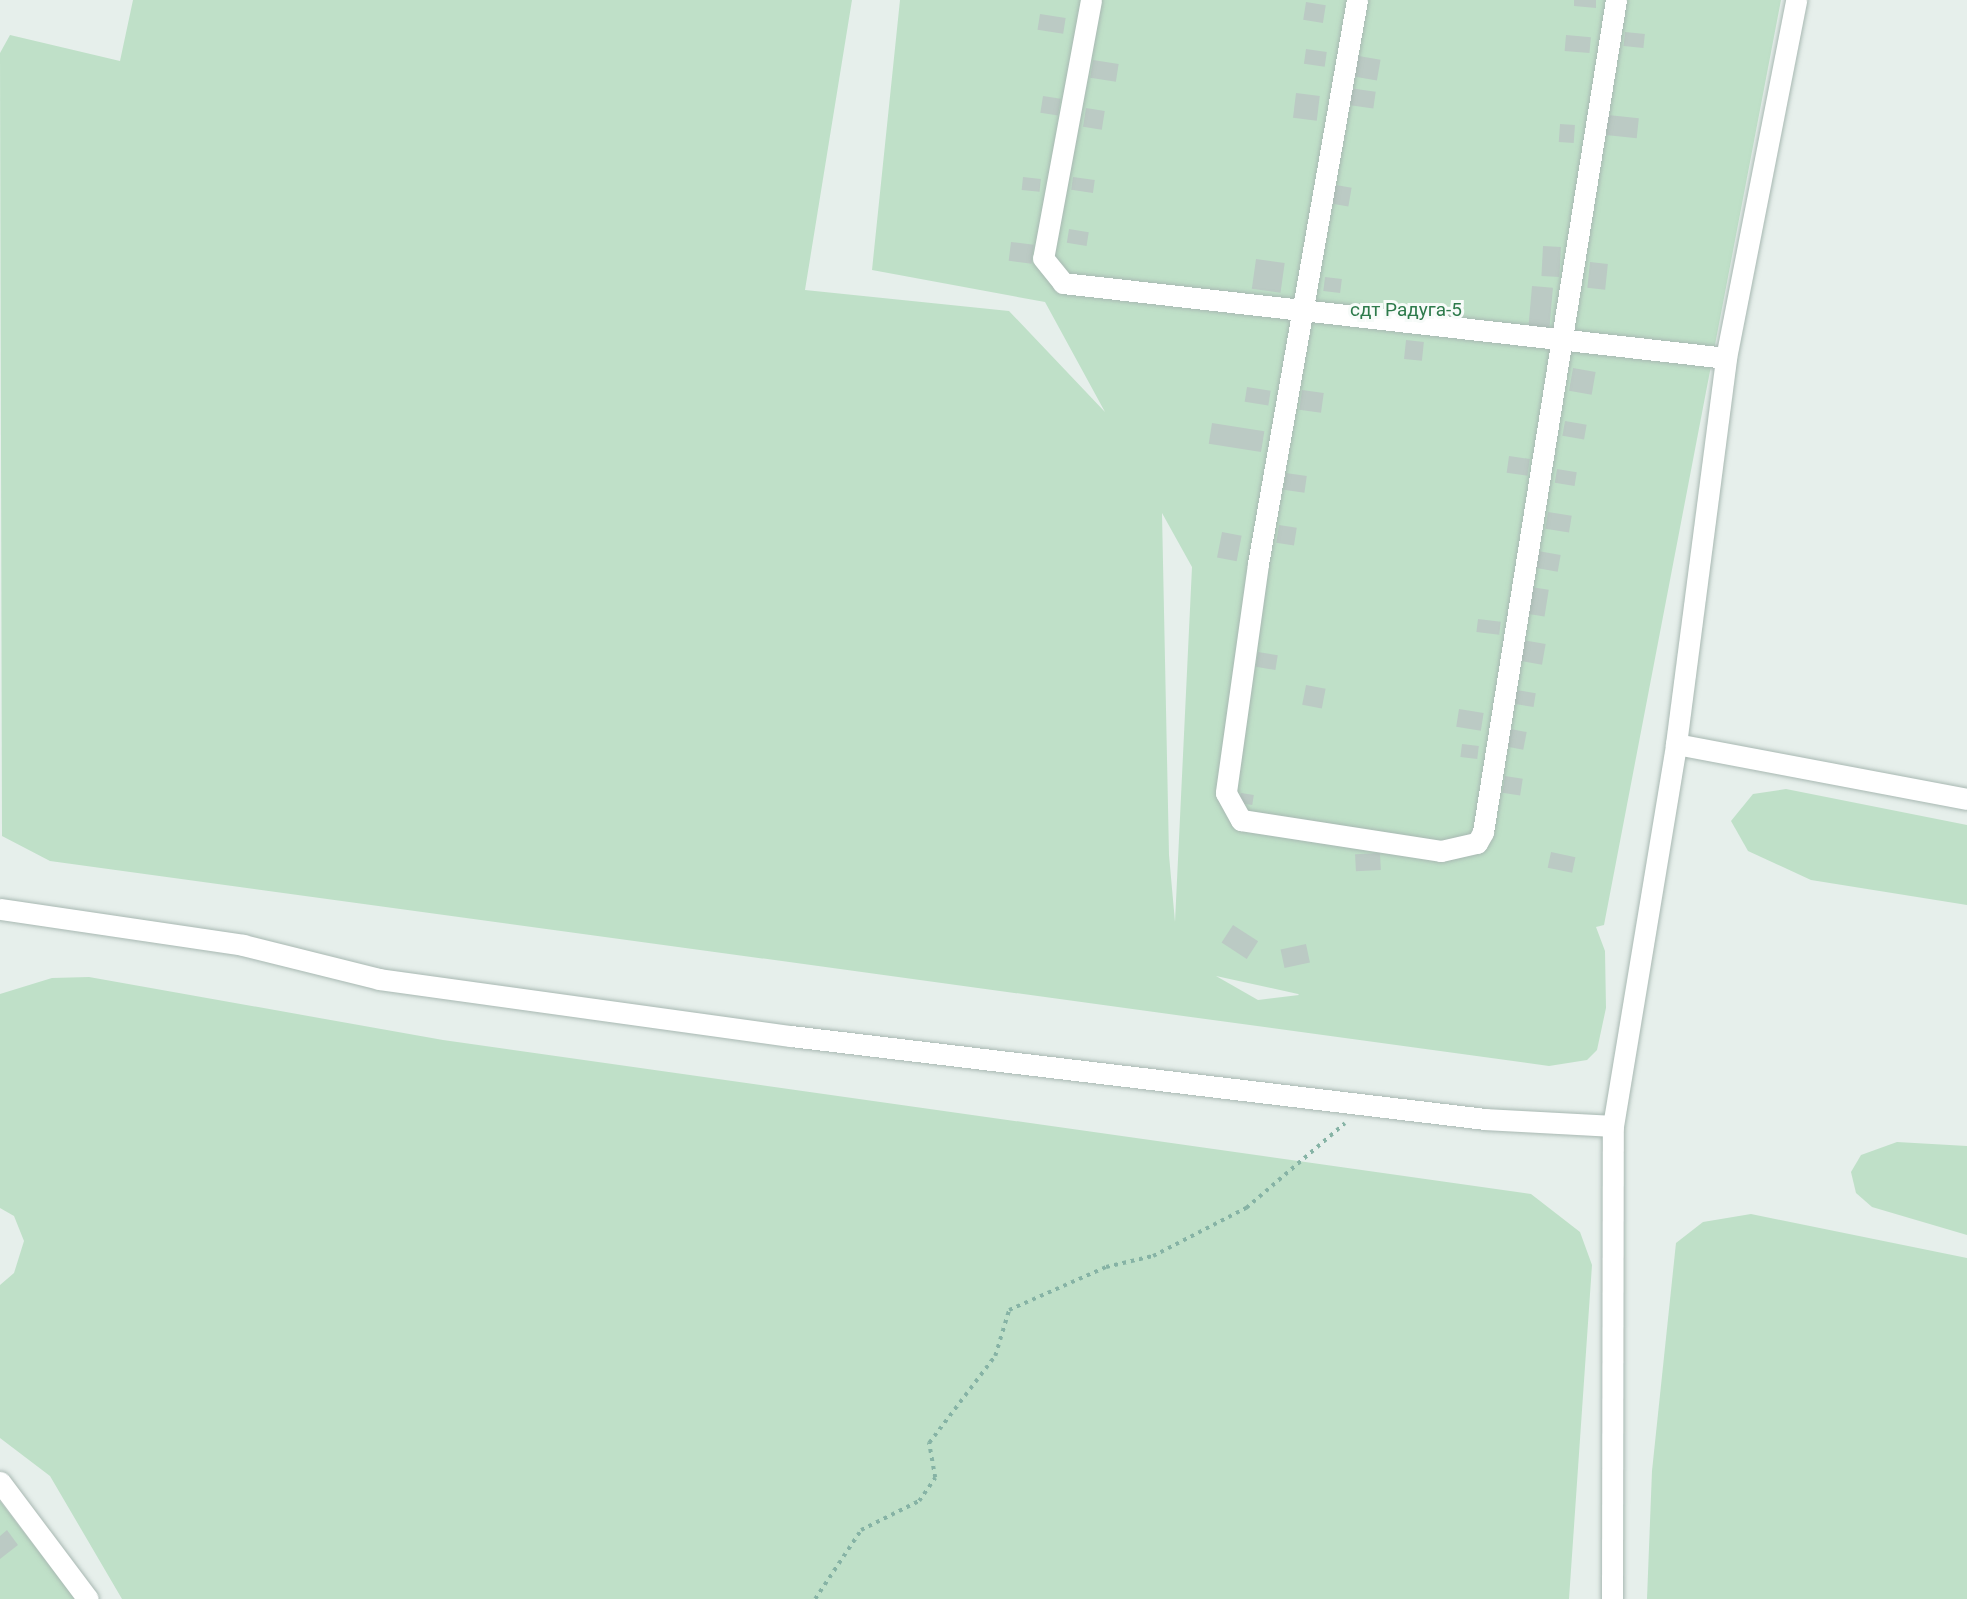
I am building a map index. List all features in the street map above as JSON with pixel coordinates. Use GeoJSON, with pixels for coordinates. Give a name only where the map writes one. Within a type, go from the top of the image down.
{"type":"FeatureCollection","features":[{"type":"Feature","properties":{"kind":"street"},"geometry":{"type":"LineString","coordinates":[[1091,0],[1043,258],[1063,283],[1726,358]]}},
{"type":"Feature","properties":{"kind":"street"},"geometry":{"type":"LineString","coordinates":[[1357,0],[1302,310],[1226,793],[1241,821],[1441,851],[1477,843],[1483,832],[1616,0]]}},
{"type":"Feature","properties":{"kind":"street"},"geometry":{"type":"LineString","coordinates":[[1612,1599],[1613,1126],[1676,744],[1726,358],[1796,0]]}},
{"type":"Feature","properties":{"kind":"street"},"geometry":{"type":"LineString","coordinates":[[1676,744],[1967,799]]}},
{"type":"Feature","properties":{"kind":"street"},"geometry":{"type":"LineString","coordinates":[[0,909],[243,945],[379,979],[1356,1103],[1613,1126]]}},
{"type":"Feature","properties":{"kind":"street"},"geometry":{"type":"LineString","coordinates":[[0,1482],[88,1599]]}},
{"type":"Feature","properties":{"kind":"path"},"geometry":{"type":"LineString","coordinates":[[815,1599],[861,1530],[919,1501],[935,1478],[929,1443],[995,1356],[1009,1310],[1106,1267],[1153,1256],[1246,1209],[1308,1160],[1356,1103]]}},
{"type":"Feature","properties":{"kind":"green space","name":"сдт Радуга-5"},"geometry":{"type":"Polygon","coordinates":[[[133,0],[852,0],[805,290],[1009,311],[1105,412],[1045,302],[872,270],[900,0],[1781,0],[1604,925],[1596,927],[1605,951],[1606,1008],[1597,1050],[1587,1060],[1549,1066],[50,861],[2,836],[0,53],[10,35],[120,61],[133,0]],[[1162,513],[1169,855],[1175,922],[1192,567],[1162,513]],[[1216,976],[1258,1000],[1299,995],[1298,994],[1216,976]]]}},
{"type":"Feature","properties":{"kind":"green space"},"geometry":{"type":"Polygon","coordinates":[[[1786,789],[1967,825],[1967,905],[1811,880],[1748,851],[1731,821],[1753,794],[1786,789]]]}},
{"type":"Feature","properties":{"kind":"green space"},"geometry":{"type":"Polygon","coordinates":[[[89,977],[443,1040],[1531,1194],[1580,1232],[1592,1265],[1569,1599],[122,1599],[50,1476],[0,1438],[0,1285],[14,1273],[24,1241],[14,1216],[0,1208],[0,994],[52,978],[89,977]]]}},
{"type":"Feature","properties":{"kind":"green space"},"geometry":{"type":"Polygon","coordinates":[[[1897,1142],[1967,1146],[1967,1235],[1872,1207],[1856,1193],[1851,1172],[1861,1155],[1897,1142]]]}},
{"type":"Feature","properties":{"kind":"green space"},"geometry":{"type":"Polygon","coordinates":[[[1751,1214],[1967,1258],[1967,1599],[1647,1599],[1652,1471],[1676,1243],[1703,1222],[1751,1214]]]}},
{"type":"Feature","properties":{"kind":"green space"},"geometry":{"type":"Polygon","coordinates":[[[0,1501],[75,1599],[0,1599],[0,1501]]]}},
{"type":"Feature","properties":{"kind":"building"},"geometry":{"type":"Polygon","coordinates":[[[1574,0],[1596,0],[1596,8],[1574,6],[1574,0]]]}},
{"type":"Feature","properties":{"kind":"building"},"geometry":{"type":"Polygon","coordinates":[[[1306,2],[1326,5],[1323,23],[1303,20],[1306,2]]]}},
{"type":"Feature","properties":{"kind":"building"},"geometry":{"type":"Polygon","coordinates":[[[1040,14],[1066,18],[1063,34],[1037,30],[1040,14]]]}},
{"type":"Feature","properties":{"kind":"building"},"geometry":{"type":"Polygon","coordinates":[[[1625,32],[1645,34],[1643,48],[1624,46],[1625,32]]]}},
{"type":"Feature","properties":{"kind":"building"},"geometry":{"type":"Polygon","coordinates":[[[1566,35],[1591,37],[1590,53],[1565,51],[1566,35]]]}},
{"type":"Feature","properties":{"kind":"building"},"geometry":{"type":"Polygon","coordinates":[[[1306,49],[1327,52],[1325,67],[1304,64],[1306,49]]]}},
{"type":"Feature","properties":{"kind":"building"},"geometry":{"type":"Polygon","coordinates":[[[1353,55],[1381,60],[1377,81],[1349,76],[1353,55]]]}},
{"type":"Feature","properties":{"kind":"building"},"geometry":{"type":"Polygon","coordinates":[[[1093,60],[1119,64],[1116,82],[1090,78],[1093,60]]]}},
{"type":"Feature","properties":{"kind":"building"},"geometry":{"type":"Polygon","coordinates":[[[1349,88],[1376,92],[1373,109],[1347,105],[1349,88]]]}},
{"type":"Feature","properties":{"kind":"building"},"geometry":{"type":"Polygon","coordinates":[[[1296,93],[1320,96],[1317,121],[1293,118],[1296,93]]]}},
{"type":"Feature","properties":{"kind":"building"},"geometry":{"type":"Polygon","coordinates":[[[1043,96],[1061,99],[1058,116],[1040,113],[1043,96]]]}},
{"type":"Feature","properties":{"kind":"building"},"geometry":{"type":"Polygon","coordinates":[[[1086,108],[1105,111],[1102,130],[1083,127],[1086,108]]]}},
{"type":"Feature","properties":{"kind":"building"},"geometry":{"type":"Polygon","coordinates":[[[1608,115],[1639,118],[1637,138],[1606,135],[1608,115]]]}},
{"type":"Feature","properties":{"kind":"building"},"geometry":{"type":"Polygon","coordinates":[[[1560,124],[1575,125],[1574,143],[1559,142],[1560,124]]]}},
{"type":"Feature","properties":{"kind":"building"},"geometry":{"type":"Polygon","coordinates":[[[1023,177],[1041,179],[1040,192],[1022,190],[1023,177]]]}},
{"type":"Feature","properties":{"kind":"building"},"geometry":{"type":"Polygon","coordinates":[[[1073,177],[1095,180],[1093,193],[1071,190],[1073,177]]]}},
{"type":"Feature","properties":{"kind":"building"},"geometry":{"type":"Polygon","coordinates":[[[1330,184],[1352,188],[1348,207],[1327,203],[1330,184]]]}},
{"type":"Feature","properties":{"kind":"building"},"geometry":{"type":"Polygon","coordinates":[[[1069,229],[1089,232],[1087,246],[1067,243],[1069,229]]]}},
{"type":"Feature","properties":{"kind":"building"},"geometry":{"type":"Polygon","coordinates":[[[1011,242],[1034,245],[1032,264],[1009,261],[1011,242]]]}},
{"type":"Feature","properties":{"kind":"building"},"geometry":{"type":"Polygon","coordinates":[[[1543,246],[1561,247],[1559,277],[1541,276],[1543,246]]]}},
{"type":"Feature","properties":{"kind":"building"},"geometry":{"type":"Polygon","coordinates":[[[1256,259],[1285,263],[1281,293],[1252,289],[1256,259]]]}},
{"type":"Feature","properties":{"kind":"building"},"geometry":{"type":"Polygon","coordinates":[[[1590,262],[1608,264],[1605,290],[1587,288],[1590,262]]]}},
{"type":"Feature","properties":{"kind":"building"},"geometry":{"type":"Polygon","coordinates":[[[1325,277],[1342,279],[1340,293],[1323,291],[1325,277]]]}},
{"type":"Feature","properties":{"kind":"building"},"geometry":{"type":"Polygon","coordinates":[[[1532,286],[1553,288],[1549,328],[1529,326],[1532,286]]]}},
{"type":"Feature","properties":{"kind":"building"},"geometry":{"type":"Polygon","coordinates":[[[1406,340],[1424,342],[1422,361],[1404,359],[1406,340]]]}},
{"type":"Feature","properties":{"kind":"building"},"geometry":{"type":"Polygon","coordinates":[[[1573,368],[1596,372],[1592,395],[1569,391],[1573,368]]]}},
{"type":"Feature","properties":{"kind":"building"},"geometry":{"type":"Polygon","coordinates":[[[1247,387],[1271,391],[1268,406],[1245,402],[1247,387]]]}},
{"type":"Feature","properties":{"kind":"building"},"geometry":{"type":"Polygon","coordinates":[[[1302,390],[1324,393],[1321,413],[1299,410],[1302,390]]]}},
{"type":"Feature","properties":{"kind":"building"},"geometry":{"type":"Polygon","coordinates":[[[1565,421],[1587,425],[1584,440],[1562,436],[1565,421]]]}},
{"type":"Feature","properties":{"kind":"building"},"geometry":{"type":"Polygon","coordinates":[[[1212,423],[1264,431],[1261,452],[1209,444],[1212,423]]]}},
{"type":"Feature","properties":{"kind":"building"},"geometry":{"type":"Polygon","coordinates":[[[1509,456],[1530,459],[1527,476],[1507,473],[1509,456]]]}},
{"type":"Feature","properties":{"kind":"building"},"geometry":{"type":"Polygon","coordinates":[[[1557,469],[1577,472],[1575,486],[1555,483],[1557,469]]]}},
{"type":"Feature","properties":{"kind":"building"},"geometry":{"type":"Polygon","coordinates":[[[1286,473],[1307,476],[1304,493],[1284,490],[1286,473]]]}},
{"type":"Feature","properties":{"kind":"building"},"geometry":{"type":"Polygon","coordinates":[[[1548,512],[1572,516],[1569,533],[1545,529],[1548,512]]]}},
{"type":"Feature","properties":{"kind":"building"},"geometry":{"type":"Polygon","coordinates":[[[1279,525],[1297,528],[1294,546],[1276,543],[1279,525]]]}},
{"type":"Feature","properties":{"kind":"building"},"geometry":{"type":"Polygon","coordinates":[[[1222,532],[1242,536],[1237,561],[1217,558],[1222,532]]]}},
{"type":"Feature","properties":{"kind":"building"},"geometry":{"type":"Polygon","coordinates":[[[1538,551],[1561,555],[1558,572],[1535,568],[1538,551]]]}},
{"type":"Feature","properties":{"kind":"building"},"geometry":{"type":"Polygon","coordinates":[[[1531,587],[1549,590],[1545,616],[1527,614],[1531,587]]]}},
{"type":"Feature","properties":{"kind":"building"},"geometry":{"type":"Polygon","coordinates":[[[1478,619],[1501,622],[1499,635],[1476,632],[1478,619]]]}},
{"type":"Feature","properties":{"kind":"building"},"geometry":{"type":"Polygon","coordinates":[[[1523,640],[1546,644],[1542,665],[1519,661],[1523,640]]]}},
{"type":"Feature","properties":{"kind":"building"},"geometry":{"type":"Polygon","coordinates":[[[1258,652],[1278,655],[1275,670],[1256,667],[1258,652]]]}},
{"type":"Feature","properties":{"kind":"building"},"geometry":{"type":"Polygon","coordinates":[[[1306,685],[1326,689],[1322,708],[1302,705],[1306,685]]]}},
{"type":"Feature","properties":{"kind":"building"},"geometry":{"type":"Polygon","coordinates":[[[1516,690],[1536,693],[1534,707],[1514,704],[1516,690]]]}},
{"type":"Feature","properties":{"kind":"building"},"geometry":{"type":"Polygon","coordinates":[[[1459,709],[1484,713],[1481,731],[1456,727],[1459,709]]]}},
{"type":"Feature","properties":{"kind":"building"},"geometry":{"type":"Polygon","coordinates":[[[1511,729],[1527,732],[1523,750],[1508,747],[1511,729]]]}},
{"type":"Feature","properties":{"kind":"building"},"geometry":{"type":"Polygon","coordinates":[[[1462,744],[1479,746],[1477,759],[1460,757],[1462,744]]]}},
{"type":"Feature","properties":{"kind":"building"},"geometry":{"type":"Polygon","coordinates":[[[1505,776],[1523,779],[1520,796],[1502,793],[1505,776]]]}},
{"type":"Feature","properties":{"kind":"building"},"geometry":{"type":"Polygon","coordinates":[[[1241,793],[1254,795],[1252,805],[1239,803],[1241,793]]]}},
{"type":"Feature","properties":{"kind":"building"},"geometry":{"type":"Polygon","coordinates":[[[1551,852],[1575,857],[1572,873],[1548,868],[1551,852]]]}},
{"type":"Feature","properties":{"kind":"building"},"geometry":{"type":"Polygon","coordinates":[[[1380,853],[1381,870],[1356,871],[1355,854],[1380,853]]]}},
{"type":"Feature","properties":{"kind":"building"},"geometry":{"type":"Polygon","coordinates":[[[1233,925],[1258,941],[1247,959],[1222,943],[1233,925]]]}},
{"type":"Feature","properties":{"kind":"building"},"geometry":{"type":"Polygon","coordinates":[[[1306,944],[1310,963],[1285,968],[1281,949],[1306,944]]]}},
{"type":"Feature","properties":{"kind":"building"},"geometry":{"type":"Polygon","coordinates":[[[7,1530],[18,1545],[0,1559],[0,1536],[7,1530]]]}}]}
